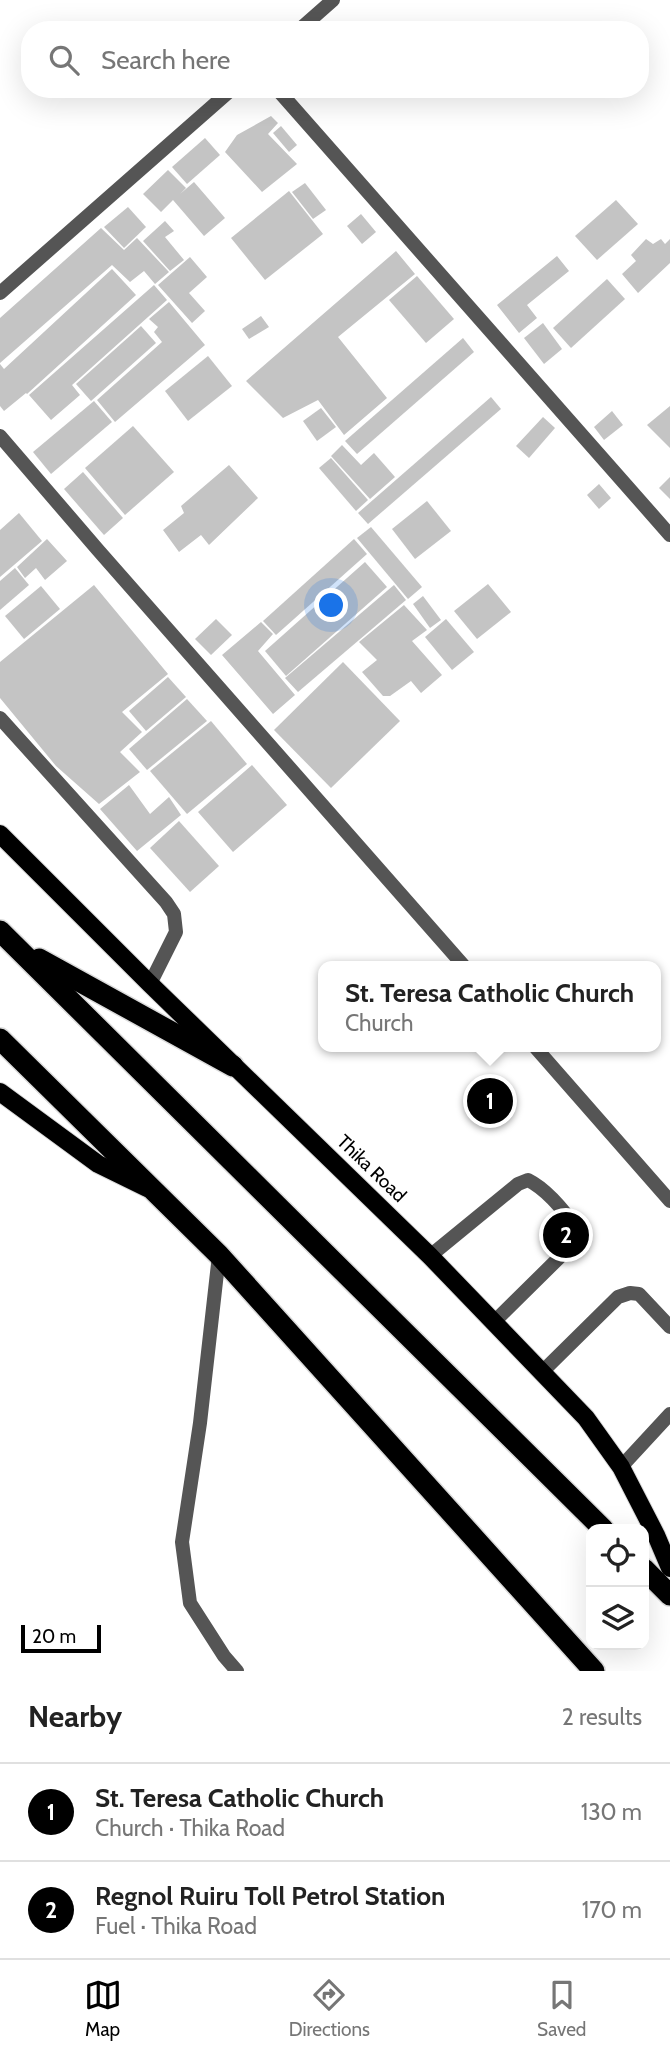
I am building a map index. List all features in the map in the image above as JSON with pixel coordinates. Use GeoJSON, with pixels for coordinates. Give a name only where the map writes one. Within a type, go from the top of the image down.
{"type":"FeatureCollection","features":[{"type":"Feature","properties":{"kind":"highway"},"geometry":{"type":"LineString","coordinates":[[0,931],[598,1524]]}},
{"type":"Feature","properties":{"kind":"highway"},"geometry":{"type":"LineString","coordinates":[[16,947],[233,1066]]}},
{"type":"Feature","properties":{"kind":"highway"},"geometry":{"type":"LineString","coordinates":[[0,1039],[219,1255],[594,1671]]}},
{"type":"Feature","properties":{"kind":"highway"},"geometry":{"type":"LineString","coordinates":[[649,1574],[670,1595]]}},
{"type":"Feature","properties":{"kind":"main road","name":"Thika Road"},"geometry":{"type":"LineString","coordinates":[[0,834],[233,1066],[430,1255],[586,1418],[621,1467],[670,1568]]}},
{"type":"Feature","properties":{"kind":"main road"},"geometry":{"type":"LineString","coordinates":[[0,1092],[98,1164],[156,1192]]}},
{"type":"Feature","properties":{"kind":"street"},"geometry":{"type":"LineString","coordinates":[[309,21],[333,0]]}},
{"type":"Feature","properties":{"kind":"street"},"geometry":{"type":"LineString","coordinates":[[0,293],[222,98]]}},
{"type":"Feature","properties":{"kind":"street"},"geometry":{"type":"LineString","coordinates":[[285,98],[670,536]]}},
{"type":"Feature","properties":{"kind":"street"},"geometry":{"type":"LineString","coordinates":[[0,436],[460,961]]}},
{"type":"Feature","properties":{"kind":"street"},"geometry":{"type":"LineString","coordinates":[[0,718],[174,914],[176,933],[150,984]]}},
{"type":"Feature","properties":{"kind":"street"},"geometry":{"type":"LineString","coordinates":[[539,1052],[670,1200]]}},
{"type":"Feature","properties":{"kind":"street"},"geometry":{"type":"LineString","coordinates":[[430,1255],[518,1184],[528,1180],[538,1185],[579,1232],[578,1239],[494,1322]]}},
{"type":"Feature","properties":{"kind":"street"},"geometry":{"type":"LineString","coordinates":[[219,1255],[200,1423],[182,1542],[190,1603],[224,1656],[237,1671]]}},
{"type":"Feature","properties":{"kind":"street"},"geometry":{"type":"LineString","coordinates":[[542,1372],[618,1297],[630,1293],[639,1294],[670,1327]]}},
{"type":"Feature","properties":{"kind":"street"},"geometry":{"type":"LineString","coordinates":[[621,1467],[670,1414]]}},
{"type":"Feature","properties":{"kind":"building"},"geometry":{"type":"Polygon","coordinates":[[[271,116],[278,123],[268,134],[297,164],[262,192],[225,152],[237,135],[271,116]]]}},
{"type":"Feature","properties":{"kind":"building"},"geometry":{"type":"Polygon","coordinates":[[[281,126],[297,145],[289,152],[273,133],[281,126]]]}},
{"type":"Feature","properties":{"kind":"building"},"geometry":{"type":"Polygon","coordinates":[[[205,138],[220,155],[187,184],[172,167],[205,138]]]}},
{"type":"Feature","properties":{"kind":"building"},"geometry":{"type":"Polygon","coordinates":[[[168,170],[186,188],[180,194],[194,182],[225,218],[204,236],[173,200],[161,212],[143,194],[168,170]]]}},
{"type":"Feature","properties":{"kind":"building"},"geometry":{"type":"Polygon","coordinates":[[[305,183],[326,210],[313,219],[292,192],[305,183]]]}},
{"type":"Feature","properties":{"kind":"building"},"geometry":{"type":"Polygon","coordinates":[[[289,191],[323,234],[265,280],[231,238],[289,191]]]}},
{"type":"Feature","properties":{"kind":"building"},"geometry":{"type":"Polygon","coordinates":[[[616,200],[638,224],[597,260],[575,236],[616,200]]]}},
{"type":"Feature","properties":{"kind":"building"},"geometry":{"type":"Polygon","coordinates":[[[128,207],[146,227],[124,248],[104,227],[128,207]]]}},
{"type":"Feature","properties":{"kind":"building"},"geometry":{"type":"Polygon","coordinates":[[[361,214],[376,232],[362,244],[347,226],[361,214]]]}},
{"type":"Feature","properties":{"kind":"building"},"geometry":{"type":"Polygon","coordinates":[[[165,221],[174,231],[165,237],[184,260],[170,271],[143,241],[165,221]]]}},
{"type":"Feature","properties":{"kind":"building"},"geometry":{"type":"Polygon","coordinates":[[[101,228],[124,250],[137,238],[169,272],[155,284],[144,271],[130,282],[112,265],[0,363],[0,318],[101,228]]]}},
{"type":"Feature","properties":{"kind":"building"},"geometry":{"type":"Polygon","coordinates":[[[646,239],[653,244],[661,239],[665,244],[670,239],[670,263],[638,293],[622,274],[636,261],[631,255],[646,239]]]}},
{"type":"Feature","properties":{"kind":"building"},"geometry":{"type":"Polygon","coordinates":[[[396,251],[415,274],[338,337],[387,398],[344,435],[318,400],[283,418],[246,381],[396,251]]]}},
{"type":"Feature","properties":{"kind":"building"},"geometry":{"type":"Polygon","coordinates":[[[557,256],[569,271],[527,305],[537,318],[519,333],[497,305],[557,256]]]}},
{"type":"Feature","properties":{"kind":"building"},"geometry":{"type":"Polygon","coordinates":[[[190,257],[207,277],[189,293],[205,311],[192,323],[158,285],[190,257]]]}},
{"type":"Feature","properties":{"kind":"building"},"geometry":{"type":"Polygon","coordinates":[[[112,269],[136,295],[27,394],[4,411],[0,406],[0,364],[4,369],[112,269]]]}},
{"type":"Feature","properties":{"kind":"building"},"geometry":{"type":"Polygon","coordinates":[[[417,276],[454,319],[426,343],[389,300],[417,276]]]}},
{"type":"Feature","properties":{"kind":"building"},"geometry":{"type":"Polygon","coordinates":[[[607,279],[625,299],[571,348],[553,328],[607,279]]]}},
{"type":"Feature","properties":{"kind":"building"},"geometry":{"type":"Polygon","coordinates":[[[154,285],[167,300],[72,385],[80,395],[51,420],[29,395],[154,285]]]}},
{"type":"Feature","properties":{"kind":"building"},"geometry":{"type":"Polygon","coordinates":[[[169,302],[205,345],[115,422],[97,400],[162,342],[154,332],[158,327],[149,319],[169,302]]]}},
{"type":"Feature","properties":{"kind":"building"},"geometry":{"type":"Polygon","coordinates":[[[261,316],[269,327],[249,339],[242,329],[261,316]]]}},
{"type":"Feature","properties":{"kind":"building"},"geometry":{"type":"Polygon","coordinates":[[[543,323],[562,349],[544,364],[524,338],[543,323]]]}},
{"type":"Feature","properties":{"kind":"building"},"geometry":{"type":"Polygon","coordinates":[[[141,326],[156,343],[91,401],[76,384],[141,326]]]}},
{"type":"Feature","properties":{"kind":"building"},"geometry":{"type":"Polygon","coordinates":[[[463,338],[474,352],[357,454],[345,441],[463,338]]]}},
{"type":"Feature","properties":{"kind":"building"},"geometry":{"type":"Polygon","coordinates":[[[208,356],[232,386],[188,421],[165,391],[208,356]]]}},
{"type":"Feature","properties":{"kind":"building"},"geometry":{"type":"Polygon","coordinates":[[[491,397],[501,409],[368,524],[358,513],[491,397]]]}},
{"type":"Feature","properties":{"kind":"building"},"geometry":{"type":"Polygon","coordinates":[[[94,401],[112,422],[51,474],[33,452],[94,401]]]}},
{"type":"Feature","properties":{"kind":"building"},"geometry":{"type":"Polygon","coordinates":[[[670,406],[670,448],[647,425],[670,406]]]}},
{"type":"Feature","properties":{"kind":"building"},"geometry":{"type":"Polygon","coordinates":[[[321,408],[336,427],[317,441],[303,421],[321,408]]]}},
{"type":"Feature","properties":{"kind":"building"},"geometry":{"type":"Polygon","coordinates":[[[612,411],[623,425],[604,440],[594,427],[612,411]]]}},
{"type":"Feature","properties":{"kind":"building"},"geometry":{"type":"Polygon","coordinates":[[[543,417],[555,428],[529,458],[516,446],[543,417]]]}},
{"type":"Feature","properties":{"kind":"building"},"geometry":{"type":"Polygon","coordinates":[[[133,426],[174,472],[125,515],[85,468],[133,426]]]}},
{"type":"Feature","properties":{"kind":"building"},"geometry":{"type":"Polygon","coordinates":[[[342,445],[361,465],[374,453],[395,477],[370,499],[331,456],[342,445]]]}},
{"type":"Feature","properties":{"kind":"building"},"geometry":{"type":"Polygon","coordinates":[[[331,458],[368,500],[356,511],[319,468],[331,458]]]}},
{"type":"Feature","properties":{"kind":"building"},"geometry":{"type":"Polygon","coordinates":[[[229,465],[258,498],[209,545],[201,535],[179,552],[163,530],[184,513],[181,506],[229,465]]]}},
{"type":"Feature","properties":{"kind":"building"},"geometry":{"type":"Polygon","coordinates":[[[83,472],[123,518],[104,535],[64,489],[83,472]]]}},
{"type":"Feature","properties":{"kind":"building"},"geometry":{"type":"Polygon","coordinates":[[[670,477],[670,499],[659,488],[670,477]]]}},
{"type":"Feature","properties":{"kind":"building"},"geometry":{"type":"Polygon","coordinates":[[[599,484],[611,498],[599,509],[587,495],[599,484]]]}},
{"type":"Feature","properties":{"kind":"building"},"geometry":{"type":"Polygon","coordinates":[[[427,501],[451,531],[415,559],[392,529],[427,501]]]}},
{"type":"Feature","properties":{"kind":"building"},"geometry":{"type":"Polygon","coordinates":[[[19,513],[42,541],[0,577],[0,530],[19,513]]]}},
{"type":"Feature","properties":{"kind":"building"},"geometry":{"type":"Polygon","coordinates":[[[371,527],[422,587],[408,599],[357,538],[371,527]]]}},
{"type":"Feature","properties":{"kind":"building"},"geometry":{"type":"Polygon","coordinates":[[[47,539],[67,561],[45,580],[36,568],[25,578],[17,567],[47,539]]]}},
{"type":"Feature","properties":{"kind":"building"},"geometry":{"type":"Polygon","coordinates":[[[354,539],[367,554],[276,635],[263,621],[354,539]]]}},
{"type":"Feature","properties":{"kind":"building"},"geometry":{"type":"Polygon","coordinates":[[[365,562],[387,587],[286,676],[265,651],[365,562]]]}},
{"type":"Feature","properties":{"kind":"building"},"geometry":{"type":"Polygon","coordinates":[[[15,568],[29,585],[0,610],[0,581],[15,568]]]}},
{"type":"Feature","properties":{"kind":"building"},"geometry":{"type":"Polygon","coordinates":[[[488,584],[511,612],[477,639],[454,611],[488,584]]]}},
{"type":"Feature","properties":{"kind":"building"},"geometry":{"type":"Polygon","coordinates":[[[94,585],[168,674],[122,712],[142,732],[120,752],[140,772],[99,804],[56,766],[0,698],[0,662],[94,585]]]}},
{"type":"Feature","properties":{"kind":"building"},"geometry":{"type":"Polygon","coordinates":[[[394,585],[406,600],[298,692],[285,678],[394,585]]]}},
{"type":"Feature","properties":{"kind":"building"},"geometry":{"type":"Polygon","coordinates":[[[41,586],[60,609],[24,639],[5,616],[41,586]]]}},
{"type":"Feature","properties":{"kind":"building"},"geometry":{"type":"Polygon","coordinates":[[[423,596],[441,620],[430,628],[413,604],[423,596]]]}},
{"type":"Feature","properties":{"kind":"building"},"geometry":{"type":"Polygon","coordinates":[[[404,605],[427,630],[412,641],[442,675],[421,693],[411,681],[390,696],[383,696],[362,672],[377,660],[359,642],[404,605]]]}},
{"type":"Feature","properties":{"kind":"building"},"geometry":{"type":"Polygon","coordinates":[[[216,619],[232,635],[211,655],[195,639],[216,619]]]}},
{"type":"Feature","properties":{"kind":"building"},"geometry":{"type":"Polygon","coordinates":[[[446,619],[474,652],[452,670],[425,637],[446,619]]]}},
{"type":"Feature","properties":{"kind":"building"},"geometry":{"type":"Polygon","coordinates":[[[261,622],[273,634],[258,651],[295,695],[273,714],[222,655],[261,622]]]}},
{"type":"Feature","properties":{"kind":"building"},"geometry":{"type":"Polygon","coordinates":[[[343,662],[400,721],[331,788],[274,730],[343,662]]]}},
{"type":"Feature","properties":{"kind":"building"},"geometry":{"type":"Polygon","coordinates":[[[168,677],[186,697],[146,731],[129,711],[168,677]]]}},
{"type":"Feature","properties":{"kind":"building"},"geometry":{"type":"Polygon","coordinates":[[[187,699],[207,721],[147,770],[129,749],[187,699]]]}},
{"type":"Feature","properties":{"kind":"building"},"geometry":{"type":"Polygon","coordinates":[[[211,721],[247,764],[187,814],[150,771],[211,721]]]}},
{"type":"Feature","properties":{"kind":"building"},"geometry":{"type":"Polygon","coordinates":[[[252,765],[287,805],[233,852],[198,812],[252,765]]]}},
{"type":"Feature","properties":{"kind":"building"},"geometry":{"type":"Polygon","coordinates":[[[129,785],[150,814],[169,797],[181,815],[137,851],[100,809],[129,785]]]}},
{"type":"Feature","properties":{"kind":"building"},"geometry":{"type":"Polygon","coordinates":[[[179,821],[219,866],[190,892],[150,848],[179,821]]]}},
{"type":"Feature","properties":{"kind":"place","name":"St. Teresa Catholic Church"},"geometry":{"type":"Point","coordinates":[490,1101]}},
{"type":"Feature","properties":{"kind":"place","name":"Regnol Ruiru Toll Petrol Station"},"geometry":{"type":"Point","coordinates":[566,1235]}}]}
